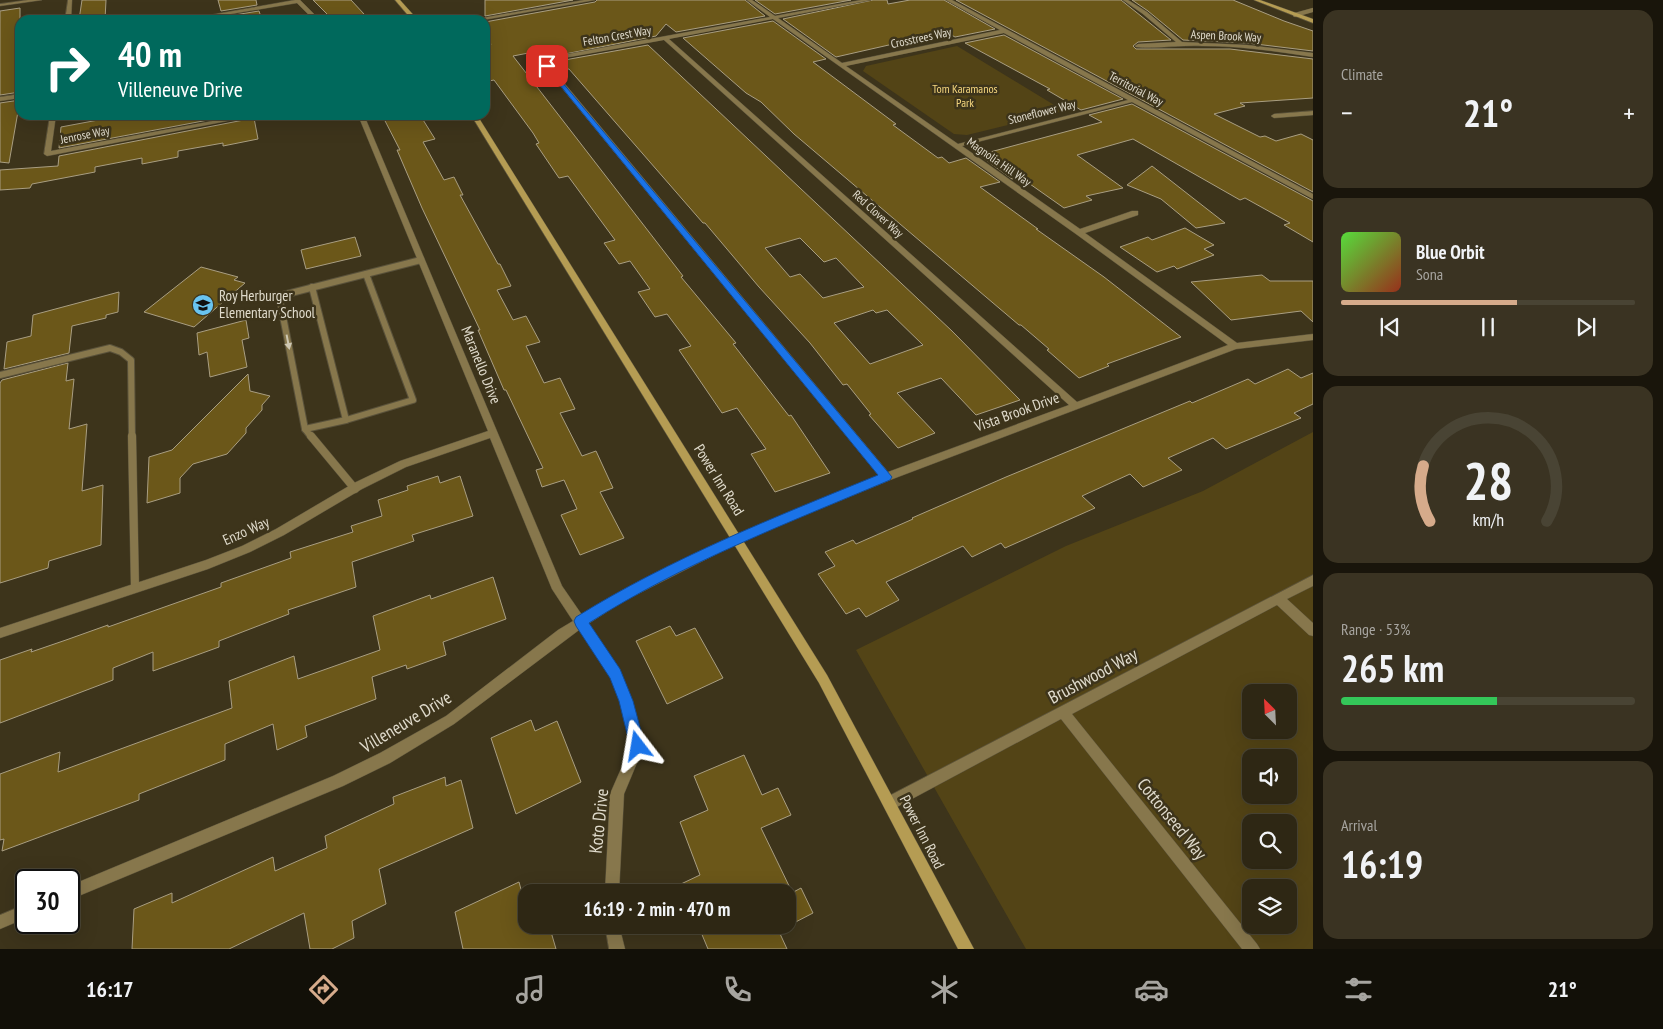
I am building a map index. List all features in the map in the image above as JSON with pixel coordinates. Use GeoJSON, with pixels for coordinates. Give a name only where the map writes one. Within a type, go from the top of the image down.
{"type":"FeatureCollection","features":[{"type":"Feature","properties":{"kind":"main road"},"geometry":{"type":"LineString","coordinates":[[398,0],[411,15]]}},
{"type":"Feature","properties":{"kind":"main road"},"geometry":{"type":"LineString","coordinates":[[1256,0],[1313,21]]}},
{"type":"Feature","properties":{"kind":"main road","name":"Power Inn Road"},"geometry":{"type":"LineString","coordinates":[[477,120],[738,538],[823,679],[966,949]]}},
{"type":"Feature","properties":{"kind":"street"},"geometry":{"type":"LineString","coordinates":[[0,6],[40,0]]}},
{"type":"Feature","properties":{"kind":"street"},"geometry":{"type":"LineString","coordinates":[[68,15],[70,0]]}},
{"type":"Feature","properties":{"kind":"street"},"geometry":{"type":"LineString","coordinates":[[218,15],[264,8],[298,0],[312,15]]}},
{"type":"Feature","properties":{"kind":"street"},"geometry":{"type":"LineString","coordinates":[[490,17],[593,0]]}},
{"type":"Feature","properties":{"kind":"street","name":"Magnolia Hill Way"},"geometry":{"type":"LineString","coordinates":[[749,0],[1079,232],[1235,346]]}},
{"type":"Feature","properties":{"kind":"street"},"geometry":{"type":"LineString","coordinates":[[773,17],[869,0]]}},
{"type":"Feature","properties":{"kind":"street","name":"Territorial Way"},"geometry":{"type":"LineString","coordinates":[[948,0],[1313,197]]}},
{"type":"Feature","properties":{"kind":"street"},"geometry":{"type":"LineString","coordinates":[[1125,0],[1145,13],[1180,44]]}},
{"type":"Feature","properties":{"kind":"street","name":"Felton Crest Way"},"geometry":{"type":"LineString","coordinates":[[773,17],[557,58],[547,66],[886,477]]}},
{"type":"Feature","properties":{"kind":"street","name":"Crosstrees Way"},"geometry":{"type":"LineString","coordinates":[[841,65],[1004,31]]}},
{"type":"Feature","properties":{"kind":"street","name":"Red Clover Way"},"geometry":{"type":"LineString","coordinates":[[665,38],[1076,406]]}},
{"type":"Feature","properties":{"kind":"street","name":"Aspen Brook Way"},"geometry":{"type":"LineString","coordinates":[[1138,46],[1180,44],[1242,46],[1313,55]]}},
{"type":"Feature","properties":{"kind":"street"},"geometry":{"type":"LineString","coordinates":[[0,99],[15,97]]}},
{"type":"Feature","properties":{"kind":"street","name":"Stoneflower Way"},"geometry":{"type":"LineString","coordinates":[[956,146],[1133,100]]}},
{"type":"Feature","properties":{"kind":"street"},"geometry":{"type":"LineString","coordinates":[[1274,116],[1313,113]]}},
{"type":"Feature","properties":{"kind":"street","name":"Jenrose Way"},"geometry":{"type":"LineString","coordinates":[[52,120],[47,154],[228,120]]}},
{"type":"Feature","properties":{"kind":"street","name":"Maranello Drive"},"geometry":{"type":"LineString","coordinates":[[363,120],[558,589],[580,621]]}},
{"type":"Feature","properties":{"kind":"street"},"geometry":{"type":"LineString","coordinates":[[1079,232],[1135,213]]}},
{"type":"Feature","properties":{"kind":"street","name":"Vista Brook Drive"},"geometry":{"type":"LineString","coordinates":[[738,538],[886,477],[1235,346],[1313,337]]}},
{"type":"Feature","properties":{"kind":"street","name":"Enzo Way"},"geometry":{"type":"LineString","coordinates":[[0,633],[208,564],[246,549],[280,532],[354,488],[403,464],[493,433]]}},
{"type":"Feature","properties":{"kind":"street","name":"Villeneuve Drive"},"geometry":{"type":"LineString","coordinates":[[80,888],[338,781],[385,758],[450,720],[580,621],[618,598],[738,538]]}},
{"type":"Feature","properties":{"kind":"street","name":"Brushwood Way"},"geometry":{"type":"LineString","coordinates":[[890,803],[1313,580]]}},
{"type":"Feature","properties":{"kind":"street"},"geometry":{"type":"LineString","coordinates":[[1278,598],[1313,630]]}},
{"type":"Feature","properties":{"kind":"street","name":"Koto Drive"},"geometry":{"type":"LineString","coordinates":[[580,621],[615,674],[626,701],[638,746],[617,794],[612,884]]}},
{"type":"Feature","properties":{"kind":"street","name":"Cottonseed Way"},"geometry":{"type":"LineString","coordinates":[[1063,712],[1252,949]]}},
{"type":"Feature","properties":{"kind":"street"},"geometry":{"type":"LineString","coordinates":[[0,922],[15,916]]}},
{"type":"Feature","properties":{"kind":"street"},"geometry":{"type":"LineString","coordinates":[[614,934],[617,949]]}},
{"type":"Feature","properties":{"kind":"lane"},"geometry":{"type":"LineString","coordinates":[[1295,15],[1313,10]]}},
{"type":"Feature","properties":{"kind":"lane"},"geometry":{"type":"LineString","coordinates":[[354,488],[306,429],[279,296],[421,260]]}},
{"type":"Feature","properties":{"kind":"lane"},"geometry":{"type":"LineString","coordinates":[[306,429],[346,420],[413,400],[366,274]]}},
{"type":"Feature","properties":{"kind":"lane"},"geometry":{"type":"LineString","coordinates":[[312,287],[346,420]]}},
{"type":"Feature","properties":{"kind":"lane"},"geometry":{"type":"LineString","coordinates":[[0,375],[110,348],[121,352],[131,360],[135,588]]}},
{"type":"Feature","properties":{"kind":"green space","name":"Tom Karamanos Park"},"geometry":{"type":"Polygon","coordinates":[[[957,46],[1064,111],[967,135],[954,134],[863,71],[866,66],[957,46]]]}},
{"type":"Feature","properties":{"kind":"green space"},"geometry":{"type":"Polygon","coordinates":[[[1313,432],[1313,949],[1026,949],[856,650],[1066,546],[1203,491],[1313,432]]]}},
{"type":"Feature","properties":{"kind":"building"},"geometry":{"type":"Polygon","coordinates":[[[82,0],[106,0],[105,15],[80,15],[82,0]]]}},
{"type":"Feature","properties":{"kind":"building"},"geometry":{"type":"Polygon","coordinates":[[[218,0],[256,0],[257,5],[221,11],[218,0]]]}},
{"type":"Feature","properties":{"kind":"building"},"geometry":{"type":"Polygon","coordinates":[[[313,0],[351,0],[364,14],[360,15],[328,15],[313,0]]]}},
{"type":"Feature","properties":{"kind":"building"},"geometry":{"type":"Polygon","coordinates":[[[485,0],[573,0],[490,15],[485,15],[485,0]]]}},
{"type":"Feature","properties":{"kind":"building"},"geometry":{"type":"Polygon","coordinates":[[[597,0],[745,0],[765,16],[676,32],[666,24],[656,36],[555,56],[549,49],[513,56],[683,276],[681,277],[736,343],[733,344],[789,416],[791,415],[830,473],[775,492],[751,454],[766,449],[737,408],[722,413],[679,350],[691,346],[667,314],[655,317],[638,292],[650,289],[630,261],[619,264],[604,243],[615,240],[568,176],[559,178],[536,144],[539,143],[533,133],[494,80],[490,81],[490,21],[595,2],[597,0]]]}},
{"type":"Feature","properties":{"kind":"building"},"geometry":{"type":"Polygon","coordinates":[[[755,0],[851,0],[775,14],[755,0]]]}},
{"type":"Feature","properties":{"kind":"building"},"geometry":{"type":"Polygon","coordinates":[[[873,0],[887,0],[888,4],[910,0],[944,0],[995,29],[955,37],[946,32],[836,57],[783,19],[873,0]]]}},
{"type":"Feature","properties":{"kind":"building"},"geometry":{"type":"Polygon","coordinates":[[[956,0],[1121,0],[1171,40],[1138,42],[1133,46],[1136,49],[1230,49],[1313,59],[1313,98],[1240,103],[1245,106],[1214,114],[1260,137],[1265,136],[1276,141],[1301,134],[1313,140],[1313,192],[956,0]]]}},
{"type":"Feature","properties":{"kind":"building"},"geometry":{"type":"Polygon","coordinates":[[[1132,0],[1233,0],[1313,31],[1313,51],[1247,43],[1183,40],[1132,0]]]}},
{"type":"Feature","properties":{"kind":"building"},"geometry":{"type":"Polygon","coordinates":[[[20,8],[20,15],[15,15],[15,93],[0,95],[0,11],[20,8]]]}},
{"type":"Feature","properties":{"kind":"building"},"geometry":{"type":"Polygon","coordinates":[[[259,11],[260,15],[234,15],[259,11]]]}},
{"type":"Feature","properties":{"kind":"building"},"geometry":{"type":"Polygon","coordinates":[[[773,21],[826,59],[813,62],[938,158],[942,157],[949,163],[966,158],[1000,182],[980,187],[1104,277],[1181,337],[1107,364],[1109,366],[1079,378],[1047,350],[1049,349],[794,134],[761,102],[746,93],[683,38],[773,21]]]}},
{"type":"Feature","properties":{"kind":"building"},"geometry":{"type":"Polygon","coordinates":[[[1004,35],[1123,99],[1081,110],[1047,90],[1050,89],[965,43],[1004,35]]]}},
{"type":"Feature","properties":{"kind":"building"},"geometry":{"type":"Polygon","coordinates":[[[648,45],[952,331],[1020,400],[976,415],[941,378],[897,393],[935,433],[898,448],[869,415],[871,414],[847,384],[843,385],[810,343],[759,287],[705,223],[569,69],[566,69],[559,61],[648,45]],[[800,238],[765,248],[790,277],[800,274],[823,298],[864,287],[836,258],[824,262],[800,238]],[[873,310],[834,323],[870,364],[923,345],[887,310],[876,313],[873,310]]]}},
{"type":"Feature","properties":{"kind":"building"},"geometry":{"type":"Polygon","coordinates":[[[15,101],[15,120],[17,120],[9,163],[0,162],[0,103],[15,101]]]}},
{"type":"Feature","properties":{"kind":"building"},"geometry":{"type":"Polygon","coordinates":[[[1132,104],[1313,201],[1313,242],[1284,225],[1290,223],[1245,198],[1240,200],[1133,139],[1077,155],[1123,188],[1086,196],[1092,200],[1064,208],[1020,177],[1012,179],[979,155],[1102,122],[1089,115],[1132,104]]]}},
{"type":"Feature","properties":{"kind":"building"},"geometry":{"type":"Polygon","coordinates":[[[98,120],[208,120],[59,148],[61,127],[98,120]]]}},
{"type":"Feature","properties":{"kind":"building"},"geometry":{"type":"Polygon","coordinates":[[[244,120],[254,120],[258,139],[223,146],[223,143],[178,151],[178,157],[142,164],[142,158],[95,167],[95,172],[32,184],[30,188],[0,190],[0,170],[58,166],[59,156],[244,120]]]}},
{"type":"Feature","properties":{"kind":"building"},"geometry":{"type":"Polygon","coordinates":[[[385,120],[423,120],[435,139],[423,142],[444,180],[454,177],[463,195],[460,195],[511,286],[497,290],[513,320],[526,316],[540,342],[526,346],[544,383],[560,378],[575,409],[560,413],[582,456],[596,451],[613,488],[600,492],[624,538],[580,555],[561,515],[577,509],[564,480],[542,487],[536,470],[543,468],[506,390],[504,390],[478,330],[480,330],[422,208],[397,150],[400,150],[385,120]]]}},
{"type":"Feature","properties":{"kind":"building"},"geometry":{"type":"Polygon","coordinates":[[[1152,166],[1225,223],[1196,228],[1161,199],[1127,185],[1152,166]]]}},
{"type":"Feature","properties":{"kind":"building"},"geometry":{"type":"Polygon","coordinates":[[[1185,228],[1214,245],[1204,249],[1214,255],[1177,269],[1174,266],[1157,272],[1120,247],[1148,237],[1152,240],[1185,228]]]}},
{"type":"Feature","properties":{"kind":"building"},"geometry":{"type":"Polygon","coordinates":[[[355,237],[361,256],[306,269],[301,250],[355,237]]]}},
{"type":"Feature","properties":{"kind":"building"},"geometry":{"type":"Polygon","coordinates":[[[201,267],[238,277],[234,280],[245,283],[194,327],[144,312],[201,267]]]}},
{"type":"Feature","properties":{"kind":"building"},"geometry":{"type":"Polygon","coordinates":[[[1262,275],[1270,281],[1313,281],[1313,322],[1301,311],[1231,320],[1191,282],[1262,275]]]}},
{"type":"Feature","properties":{"kind":"building"},"geometry":{"type":"Polygon","coordinates":[[[119,292],[118,312],[106,315],[106,318],[72,326],[69,353],[4,369],[7,342],[31,336],[33,315],[119,292]]]}},
{"type":"Feature","properties":{"kind":"building"},"geometry":{"type":"Polygon","coordinates":[[[246,320],[249,338],[242,340],[247,367],[210,377],[207,352],[199,355],[197,333],[246,320]]]}},
{"type":"Feature","properties":{"kind":"building"},"geometry":{"type":"Polygon","coordinates":[[[68,363],[66,381],[74,379],[69,429],[87,424],[82,491],[103,485],[101,545],[49,561],[48,568],[0,583],[0,383],[2,380],[68,363]]]}},
{"type":"Feature","properties":{"kind":"building"},"geometry":{"type":"Polygon","coordinates":[[[1288,369],[1301,378],[1313,373],[1313,404],[1294,413],[1301,418],[1226,449],[1213,438],[1168,458],[1182,470],[1143,487],[1130,474],[1082,496],[1095,508],[1005,548],[1001,543],[972,557],[963,546],[886,582],[899,600],[866,617],[859,608],[846,614],[818,574],[835,566],[825,552],[853,540],[856,544],[1006,477],[1190,401],[1192,403],[1248,379],[1255,384],[1288,369]]]}},
{"type":"Feature","properties":{"kind":"building"},"geometry":{"type":"Polygon","coordinates":[[[248,374],[250,391],[270,396],[262,405],[262,410],[246,428],[246,433],[227,454],[193,464],[180,478],[180,493],[147,503],[149,457],[172,450],[248,374]]]}},
{"type":"Feature","properties":{"kind":"building"},"geometry":{"type":"Polygon","coordinates":[[[438,476],[440,483],[460,476],[473,516],[412,535],[414,541],[352,562],[356,587],[288,610],[289,614],[219,641],[219,647],[153,671],[153,652],[113,668],[113,680],[0,723],[0,660],[32,649],[31,652],[108,625],[108,627],[221,587],[221,583],[291,558],[290,552],[353,532],[351,526],[382,516],[378,500],[408,490],[407,486],[438,476]]]}},
{"type":"Feature","properties":{"kind":"building"},"geometry":{"type":"Polygon","coordinates":[[[493,577],[506,619],[443,642],[446,655],[407,669],[406,665],[372,677],[376,699],[305,726],[307,737],[277,750],[273,724],[225,744],[225,760],[139,794],[139,800],[2,851],[4,839],[0,840],[0,774],[60,752],[58,772],[232,708],[229,681],[294,656],[298,679],[380,650],[373,616],[430,595],[431,599],[493,577]]]}},
{"type":"Feature","properties":{"kind":"building"},"geometry":{"type":"Polygon","coordinates":[[[670,626],[676,636],[695,628],[723,678],[667,704],[636,641],[670,626]]]}},
{"type":"Feature","properties":{"kind":"building"},"geometry":{"type":"Polygon","coordinates":[[[531,720],[535,731],[557,721],[581,782],[516,814],[491,738],[531,720]]]}},
{"type":"Feature","properties":{"kind":"building"},"geometry":{"type":"Polygon","coordinates":[[[744,755],[762,795],[778,788],[791,815],[761,828],[788,884],[681,884],[700,875],[680,822],[708,810],[694,776],[744,755]]]}},
{"type":"Feature","properties":{"kind":"building"},"geometry":{"type":"Polygon","coordinates":[[[445,777],[446,786],[461,780],[473,828],[379,869],[386,904],[352,921],[354,938],[332,949],[310,949],[304,913],[229,949],[132,949],[134,909],[172,893],[172,903],[273,857],[275,871],[327,848],[325,836],[394,804],[393,797],[445,777]]]}},
{"type":"Feature","properties":{"kind":"building"},"geometry":{"type":"Polygon","coordinates":[[[519,882],[518,934],[552,934],[556,949],[463,949],[455,912],[519,882]]]}},
{"type":"Feature","properties":{"kind":"building"},"geometry":{"type":"Polygon","coordinates":[[[801,888],[813,913],[796,922],[796,891],[801,888]]]}},
{"type":"Feature","properties":{"kind":"building"},"geometry":{"type":"Polygon","coordinates":[[[702,934],[780,934],[787,949],[708,949],[702,934]]]}},
{"type":"Feature","properties":{"kind":"place","name":"Roy Herburger Elementary School"},"geometry":{"type":"Point","coordinates":[203,305]}},
{"type":"Feature","properties":{"kind":"route"},"geometry":{"type":"LineString","coordinates":[[547,66],[886,477],[738,538],[618,598],[580,621],[615,674],[626,701],[638,746]]}}]}
